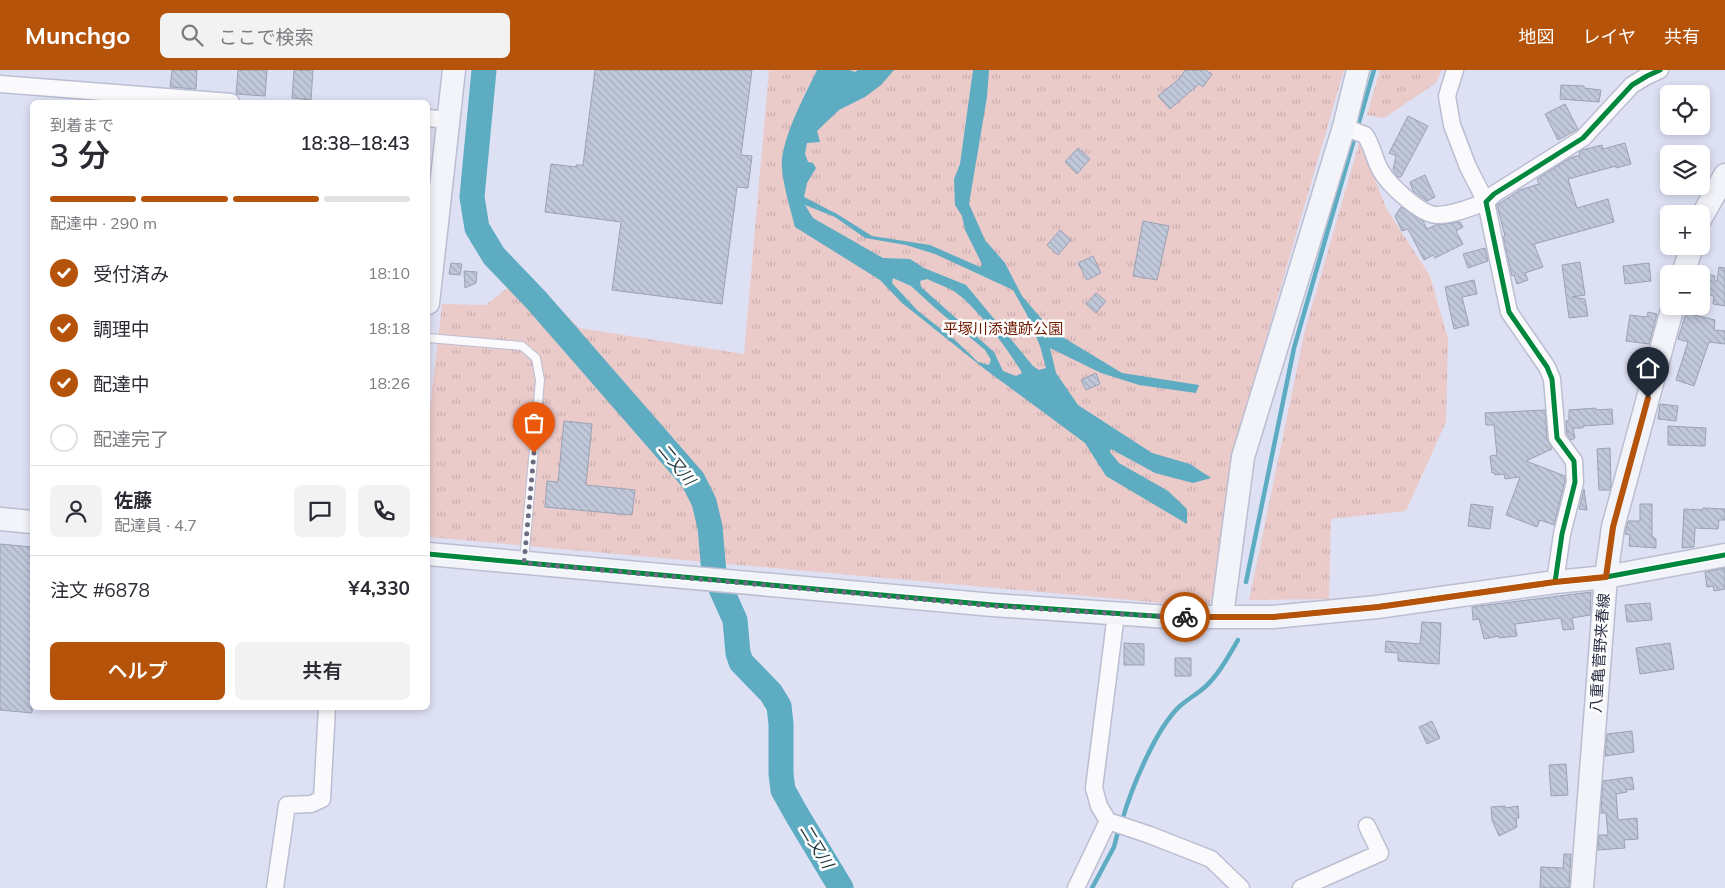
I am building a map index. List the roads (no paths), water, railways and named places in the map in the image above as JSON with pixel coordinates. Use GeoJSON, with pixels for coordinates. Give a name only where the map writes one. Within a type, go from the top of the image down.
{"type":"FeatureCollection","features":[{"type":"Feature","properties":{"kind":"street"},"geometry":{"type":"LineString","coordinates":[[430,265],[438,119],[454,70]]}},
{"type":"Feature","properties":{"kind":"street"},"geometry":{"type":"LineString","coordinates":[[1222,616],[1243,457],[1344,127],[1358,70]]}},
{"type":"Feature","properties":{"kind":"street"},"geometry":{"type":"LineString","coordinates":[[1455,70],[1447,96],[1452,125],[1468,167],[1486,202],[1509,312],[1547,367],[1552,379],[1557,438],[1574,461],[1575,482],[1562,534],[1555,582]]}},
{"type":"Feature","properties":{"kind":"street"},"geometry":{"type":"LineString","coordinates":[[1344,127],[1366,135],[1380,170],[1396,189],[1429,214],[1438,215],[1457,212],[1486,202],[1494,194],[1582,138],[1632,85],[1660,70]]}},
{"type":"Feature","properties":{"kind":"street"},"geometry":{"type":"LineString","coordinates":[[0,84],[205,100]]}},
{"type":"Feature","properties":{"kind":"street"},"geometry":{"type":"LineString","coordinates":[[1708,205],[1725,175]]}},
{"type":"Feature","properties":{"kind":"street","name":"八重亀菅野来春線"},"geometry":{"type":"LineString","coordinates":[[1582,888],[1606,577],[1613,527],[1671,315]]}},
{"type":"Feature","properties":{"kind":"street"},"geometry":{"type":"LineString","coordinates":[[0,519],[30,522]]}},
{"type":"Feature","properties":{"kind":"street"},"geometry":{"type":"LineString","coordinates":[[430,554],[993,606],[1169,617],[1273,617],[1378,607],[1555,582],[1606,577],[1725,555]]}},
{"type":"Feature","properties":{"kind":"street"},"geometry":{"type":"LineString","coordinates":[[1116,614],[1094,788],[1099,806],[1108,821],[1211,859],[1241,888]]}},
{"type":"Feature","properties":{"kind":"street"},"geometry":{"type":"LineString","coordinates":[[275,888],[287,805],[311,804],[322,799],[327,710]]}},
{"type":"Feature","properties":{"kind":"street"},"geometry":{"type":"LineString","coordinates":[[1076,888],[1108,821]]}},
{"type":"Feature","properties":{"kind":"street"},"geometry":{"type":"LineString","coordinates":[[1301,888],[1380,853],[1367,826]]}},
{"type":"Feature","properties":{"kind":"lane"},"geometry":{"type":"LineString","coordinates":[[430,338],[522,346],[536,358],[540,380],[524,563]]}},
{"type":"Feature","properties":{"kind":"water"},"geometry":{"type":"Polygon","coordinates":[[[817,70],[850,70],[855,72],[858,70],[894,70],[881,85],[865,97],[839,110],[817,131],[820,142],[807,143],[805,154],[808,162],[813,163],[816,168],[807,183],[804,197],[837,214],[872,236],[930,245],[980,267],[982,264],[965,230],[962,216],[955,205],[954,179],[960,164],[973,70],[989,70],[987,97],[969,204],[985,240],[1005,263],[1022,296],[1051,330],[1122,373],[1199,385],[1196,393],[1139,385],[1101,373],[1050,348],[1056,373],[1078,405],[1152,453],[1190,464],[1211,478],[1193,483],[1155,473],[1111,449],[1110,452],[1119,463],[1168,491],[1187,509],[1187,524],[1106,476],[1085,443],[986,370],[902,303],[880,280],[795,227],[784,184],[782,159],[791,125],[817,70]],[[805,205],[813,218],[883,258],[910,259],[924,268],[966,285],[1033,366],[1039,370],[1046,368],[1040,346],[1027,315],[1013,290],[935,254],[906,245],[865,238],[835,217],[805,205]],[[893,278],[892,283],[918,311],[956,341],[978,362],[989,365],[991,360],[985,350],[911,286],[893,278]],[[927,279],[920,281],[921,287],[994,352],[1003,371],[1016,376],[1022,373],[1009,352],[990,328],[961,296],[927,279]]]}},
{"type":"Feature","properties":{"kind":"waterway","name":"二又川"},"geometry":{"type":"LineString","coordinates":[[484,70],[472,197],[477,228],[494,256],[537,301],[693,480],[704,502],[710,527],[714,573],[735,620],[738,653],[741,662],[771,693],[779,706],[783,790],[841,888]]}},
{"type":"Feature","properties":{"kind":"waterway"},"geometry":{"type":"LineString","coordinates":[[1246,582],[1294,348],[1374,70]]}},
{"type":"Feature","properties":{"kind":"waterway"},"geometry":{"type":"LineString","coordinates":[[1122,821],[1138,776],[1162,729],[1180,706],[1215,677],[1238,640]]}},
{"type":"Feature","properties":{"kind":"waterway"},"geometry":{"type":"LineString","coordinates":[[1092,888],[1114,847],[1119,828]]}},
{"type":"Feature","properties":{"kind":"park label","name":"平塚川添遺跡公園"},"geometry":{"type":"Point","coordinates":[1003,329]}}]}
